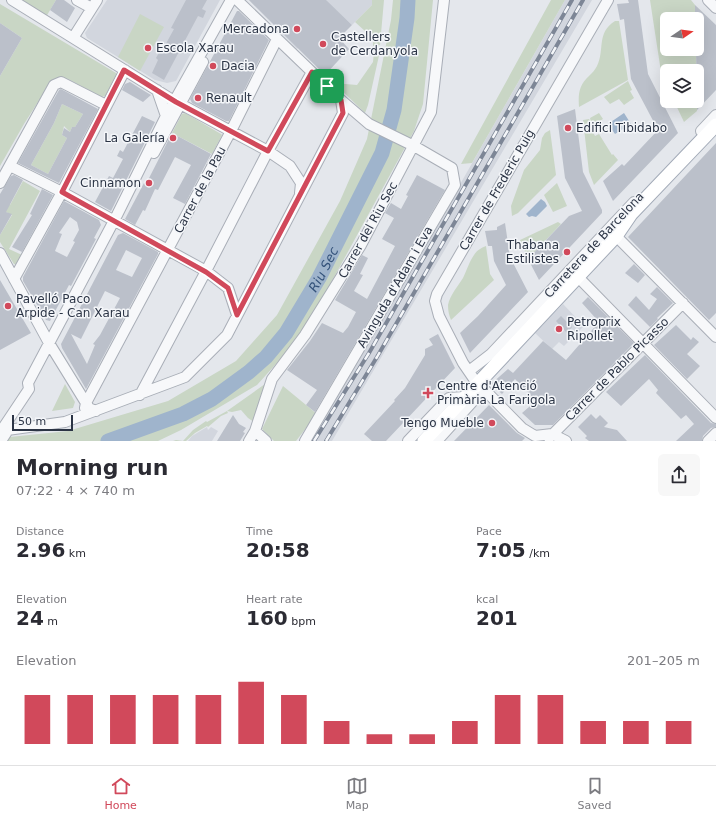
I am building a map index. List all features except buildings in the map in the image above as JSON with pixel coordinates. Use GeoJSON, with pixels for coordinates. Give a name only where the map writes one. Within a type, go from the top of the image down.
{"type":"FeatureCollection","features":[{"type":"Feature","properties":{"kind":"main road","name":"Carretera de Barcelona"},"geometry":{"type":"LineString","coordinates":[[616,236],[631,214],[716,125]]}},
{"type":"Feature","properties":{"kind":"main road","name":"Carretera de Barcelona"},"geometry":{"type":"LineString","coordinates":[[424,441],[464,397],[481,386],[552,305],[616,236],[641,214],[716,133]]}},
{"type":"Feature","properties":{"kind":"street"},"geometry":{"type":"LineString","coordinates":[[12,0],[124,70],[159,89],[175,102],[268,151],[290,166],[301,183],[300,195]]}},
{"type":"Feature","properties":{"kind":"street"},"geometry":{"type":"LineString","coordinates":[[73,38],[93,3],[78,0]]}},
{"type":"Feature","properties":{"kind":"street"},"geometry":{"type":"LineString","coordinates":[[133,182],[145,170],[184,83],[231,0]]}},
{"type":"Feature","properties":{"kind":"street","name":"Avinguda d'Adam i Eva"},"geometry":{"type":"LineString","coordinates":[[237,0],[312,72],[330,83],[341,100],[369,124],[452,168],[455,185],[306,441]]}},
{"type":"Feature","properties":{"kind":"street","name":"Carrer del Riu Sec"},"geometry":{"type":"LineString","coordinates":[[249,441],[256,431],[272,379],[305,336],[361,245],[431,112],[444,0]]}},
{"type":"Feature","properties":{"kind":"street","name":"Carrer de Frederic Puig"},"geometry":{"type":"LineString","coordinates":[[549,438],[535,436],[522,428],[481,386],[461,359],[439,316],[435,301],[437,294],[608,0]]}},
{"type":"Feature","properties":{"kind":"street"},"geometry":{"type":"LineString","coordinates":[[29,389],[28,383],[113,222],[166,116],[202,63],[214,38],[219,21]]}},
{"type":"Feature","properties":{"kind":"street","name":"Carrer de la Pau"},"geometry":{"type":"LineString","coordinates":[[83,415],[86,404],[231,131],[277,39]]}},
{"type":"Feature","properties":{"kind":"street"},"geometry":{"type":"LineString","coordinates":[[175,102],[197,65],[205,45]]}},
{"type":"Feature","properties":{"kind":"street"},"geometry":{"type":"LineString","coordinates":[[14,279],[62,192],[124,70]]}},
{"type":"Feature","properties":{"kind":"street"},"geometry":{"type":"LineString","coordinates":[[140,395],[206,272],[268,151],[312,72]]}},
{"type":"Feature","properties":{"kind":"street"},"geometry":{"type":"LineString","coordinates":[[0,183],[54,85],[61,82],[106,105]]}},
{"type":"Feature","properties":{"kind":"street"},"geometry":{"type":"LineString","coordinates":[[159,89],[177,88],[184,83]]}},
{"type":"Feature","properties":{"kind":"street"},"geometry":{"type":"LineString","coordinates":[[159,89],[161,103],[166,116]]}},
{"type":"Feature","properties":{"kind":"street"},"geometry":{"type":"LineString","coordinates":[[2,433],[65,422],[185,377],[226,335],[343,113],[341,100]]}},
{"type":"Feature","properties":{"kind":"street","name":"Carretera de Barcelona"},"geometry":{"type":"LineString","coordinates":[[469,371],[491,354],[716,115]]}},
{"type":"Feature","properties":{"kind":"street"},"geometry":{"type":"LineString","coordinates":[[10,166],[62,192],[113,222],[206,272],[228,288],[237,315]]}},
{"type":"Feature","properties":{"kind":"street"},"geometry":{"type":"LineString","coordinates":[[616,236],[716,337]]}},
{"type":"Feature","properties":{"kind":"street"},"geometry":{"type":"LineString","coordinates":[[0,253],[49,343],[86,404],[89,408],[96,411]]}},
{"type":"Feature","properties":{"kind":"street"},"geometry":{"type":"LineString","coordinates":[[578,277],[716,418]]}},
{"type":"Feature","properties":{"kind":"street","name":"Carrer de Pablo Picasso"},"geometry":{"type":"LineString","coordinates":[[549,438],[683,303]]}},
{"type":"Feature","properties":{"kind":"street"},"geometry":{"type":"LineString","coordinates":[[2,433],[48,355],[49,343]]}},
{"type":"Feature","properties":{"kind":"street"},"geometry":{"type":"LineString","coordinates":[[2,433],[2,425],[42,351],[49,343]]}},
{"type":"Feature","properties":{"kind":"street","name":"Carretera de Barcelona"},"geometry":{"type":"LineString","coordinates":[[437,441],[481,386]]}},
{"type":"Feature","properties":{"kind":"street"},"geometry":{"type":"LineString","coordinates":[[408,441],[449,398],[464,397]]}},
{"type":"Feature","properties":{"kind":"street"},"geometry":{"type":"LineString","coordinates":[[256,431],[266,441]]}},
{"type":"Feature","properties":{"kind":"street"},"geometry":{"type":"LineString","coordinates":[[708,441],[716,433]]}},
{"type":"Feature","properties":{"kind":"street"},"geometry":{"type":"LineString","coordinates":[[549,438],[566,441]]}},
{"type":"Feature","properties":{"kind":"shaded area","name":"Escola Xarau"},"geometry":{"type":"Polygon","coordinates":[[[107,0],[220,0],[176,81],[167,83],[155,80],[87,38],[85,33],[107,0]]]}},
{"type":"Feature","properties":{"kind":"shaded area","name":"Mercadona"},"geometry":{"type":"Polygon","coordinates":[[[249,0],[372,0],[372,5],[352,25],[336,10],[297,49],[249,0]]]}},
{"type":"Feature","properties":{"kind":"shaded area"},"geometry":{"type":"Polygon","coordinates":[[[565,0],[592,0],[332,441],[308,441],[417,260],[565,0]]]}},
{"type":"Feature","properties":{"kind":"shaded area","name":"Petroprix Ripollet"},"geometry":{"type":"Polygon","coordinates":[[[563,304],[584,326],[564,346],[559,342],[552,349],[535,333],[563,304]]]}},
{"type":"Feature","properties":{"kind":"shaded area"},"geometry":{"type":"Polygon","coordinates":[[[207,427],[208,430],[211,427],[218,431],[212,441],[188,441],[192,436],[207,427]]]}},
{"type":"Feature","properties":{"kind":"green space"},"geometry":{"type":"Polygon","coordinates":[[[22,0],[56,0],[46,17],[21,2],[22,0]]]}},
{"type":"Feature","properties":{"kind":"green space"},"geometry":{"type":"Polygon","coordinates":[[[372,0],[384,0],[380,45],[373,46],[373,34],[366,32],[355,22],[372,5],[372,0]]]}},
{"type":"Feature","properties":{"kind":"green space"},"geometry":{"type":"Polygon","coordinates":[[[393,0],[433,0],[423,104],[414,131],[303,334],[257,385],[181,430],[158,441],[0,441],[0,438],[68,431],[168,401],[236,361],[277,315],[340,201],[367,139],[391,20],[393,0]]]}},
{"type":"Feature","properties":{"kind":"green space"},"geometry":{"type":"Polygon","coordinates":[[[551,0],[565,0],[472,163],[461,164],[551,0]]]}},
{"type":"Feature","properties":{"kind":"green space"},"geometry":{"type":"Polygon","coordinates":[[[650,0],[691,0],[695,5],[695,12],[660,12],[660,56],[696,56],[696,64],[660,64],[660,65],[650,0]]]}},
{"type":"Feature","properties":{"kind":"green space"},"geometry":{"type":"Polygon","coordinates":[[[0,4],[116,73],[117,77],[108,95],[102,97],[68,79],[62,78],[50,83],[0,166],[0,76],[22,38],[0,23],[0,4]]]}},
{"type":"Feature","properties":{"kind":"green space"},"geometry":{"type":"Polygon","coordinates":[[[140,14],[164,27],[140,71],[118,57],[140,14]]]}},
{"type":"Feature","properties":{"kind":"green space"},"geometry":{"type":"Polygon","coordinates":[[[615,21],[619,21],[628,80],[579,107],[579,94],[581,86],[597,66],[605,31],[615,21]]]}},
{"type":"Feature","properties":{"kind":"green space"},"geometry":{"type":"Polygon","coordinates":[[[380,51],[365,113],[334,83],[357,85],[373,62],[374,52],[380,51]]]}},
{"type":"Feature","properties":{"kind":"green space"},"geometry":{"type":"Polygon","coordinates":[[[628,81],[632,90],[630,91],[634,98],[624,105],[619,99],[610,104],[604,97],[628,81]]]}},
{"type":"Feature","properties":{"kind":"green space"},"geometry":{"type":"Polygon","coordinates":[[[62,104],[83,114],[75,127],[72,127],[70,132],[64,126],[62,135],[67,138],[48,174],[31,165],[54,123],[62,104]]]}},
{"type":"Feature","properties":{"kind":"green space"},"geometry":{"type":"Polygon","coordinates":[[[677,108],[697,108],[697,111],[684,122],[677,108]]]}},
{"type":"Feature","properties":{"kind":"green space"},"geometry":{"type":"Polygon","coordinates":[[[185,113],[222,135],[212,154],[172,133],[182,114],[185,113]]]}},
{"type":"Feature","properties":{"kind":"green space"},"geometry":{"type":"Polygon","coordinates":[[[599,113],[603,119],[590,127],[595,136],[599,134],[612,155],[613,154],[618,160],[594,185],[589,172],[583,120],[589,119],[591,122],[590,118],[599,113]]]}},
{"type":"Feature","properties":{"kind":"green space"},"geometry":{"type":"Polygon","coordinates":[[[550,130],[556,175],[518,213],[512,216],[511,206],[524,170],[540,150],[542,138],[545,133],[550,130]]]}},
{"type":"Feature","properties":{"kind":"green space"},"geometry":{"type":"Polygon","coordinates":[[[23,181],[40,191],[9,249],[22,255],[18,265],[14,264],[0,242],[0,235],[12,215],[0,209],[0,200],[10,205],[23,181]]]}},
{"type":"Feature","properties":{"kind":"green space"},"geometry":{"type":"Polygon","coordinates":[[[557,183],[567,206],[553,212],[544,195],[557,183]]]}},
{"type":"Feature","properties":{"kind":"green space"},"geometry":{"type":"Polygon","coordinates":[[[558,222],[561,224],[528,259],[520,240],[558,222]]]}},
{"type":"Feature","properties":{"kind":"green space"},"geometry":{"type":"Polygon","coordinates":[[[486,246],[490,274],[494,280],[451,320],[448,307],[450,298],[463,278],[475,253],[479,249],[486,246]]]}},
{"type":"Feature","properties":{"kind":"green space"},"geometry":{"type":"Polygon","coordinates":[[[65,384],[75,402],[73,408],[52,411],[65,384]]]}},
{"type":"Feature","properties":{"kind":"green space"},"geometry":{"type":"Polygon","coordinates":[[[265,384],[254,422],[241,410],[232,412],[227,411],[265,384]]]}},
{"type":"Feature","properties":{"kind":"green space"},"geometry":{"type":"Polygon","coordinates":[[[283,386],[317,414],[296,441],[274,441],[262,429],[283,386]]]}},
{"type":"Feature","properties":{"kind":"green space"},"geometry":{"type":"Polygon","coordinates":[[[227,411],[228,413],[221,416],[208,427],[207,426],[195,433],[186,441],[183,441],[193,430],[206,421],[207,422],[227,411]]]}},
{"type":"Feature","properties":{"kind":"water"},"geometry":{"type":"Polygon","coordinates":[[[624,113],[631,124],[615,134],[608,124],[624,113]]]}},
{"type":"Feature","properties":{"kind":"water"},"geometry":{"type":"Polygon","coordinates":[[[541,199],[547,206],[536,217],[529,217],[526,214],[541,199]]]}},
{"type":"Feature","properties":{"kind":"waterway","name":"Riu Sec"},"geometry":{"type":"LineString","coordinates":[[108,441],[183,414],[212,399],[249,372],[266,357],[286,333],[319,278],[382,153],[394,110],[407,18],[408,0]]}},
{"type":"Feature","properties":{"kind":"railway"},"geometry":{"type":"LineString","coordinates":[[314,441],[369,353],[572,0]]}},
{"type":"Feature","properties":{"kind":"railway"},"geometry":{"type":"LineString","coordinates":[[326,441],[377,357],[583,0]]}},
{"type":"Feature","properties":{"kind":"place","name":"Mercadona"},"geometry":{"type":"Point","coordinates":[297,29]}},
{"type":"Feature","properties":{"kind":"place","name":"Castellers de Cerdanyola"},"geometry":{"type":"Point","coordinates":[323,44]}},
{"type":"Feature","properties":{"kind":"place","name":"Escola Xarau"},"geometry":{"type":"Point","coordinates":[148,48]}},
{"type":"Feature","properties":{"kind":"place","name":"Dacia"},"geometry":{"type":"Point","coordinates":[213,66]}},
{"type":"Feature","properties":{"kind":"place","name":"Renault"},"geometry":{"type":"Point","coordinates":[198,98]}},
{"type":"Feature","properties":{"kind":"place","name":"Edifici Tibidabo"},"geometry":{"type":"Point","coordinates":[568,128]}},
{"type":"Feature","properties":{"kind":"place","name":"La Galería"},"geometry":{"type":"Point","coordinates":[173,138]}},
{"type":"Feature","properties":{"kind":"place","name":"Cinnamon"},"geometry":{"type":"Point","coordinates":[149,183]}},
{"type":"Feature","properties":{"kind":"place","name":"Thabana Estilistes"},"geometry":{"type":"Point","coordinates":[567,252]}},
{"type":"Feature","properties":{"kind":"place","name":"Pavelló Paco Arpide - Can Xarau"},"geometry":{"type":"Point","coordinates":[8,306]}},
{"type":"Feature","properties":{"kind":"place","name":"Petroprix Ripollet"},"geometry":{"type":"Point","coordinates":[559,329]}},
{"type":"Feature","properties":{"kind":"place","name":"Centre d'Atenció Primària La Farigola"},"geometry":{"type":"Point","coordinates":[428,393]}},
{"type":"Feature","properties":{"kind":"place","name":"Tengo Mueble"},"geometry":{"type":"Point","coordinates":[492,423]}},
{"type":"Feature","properties":{"kind":"route"},"geometry":{"type":"LineString","coordinates":[[124,70],[176,102],[268,151],[312,72],[327,86],[341,100],[343,113],[237,315],[228,288],[206,272],[113,222],[62,192],[124,70]]}}]}
